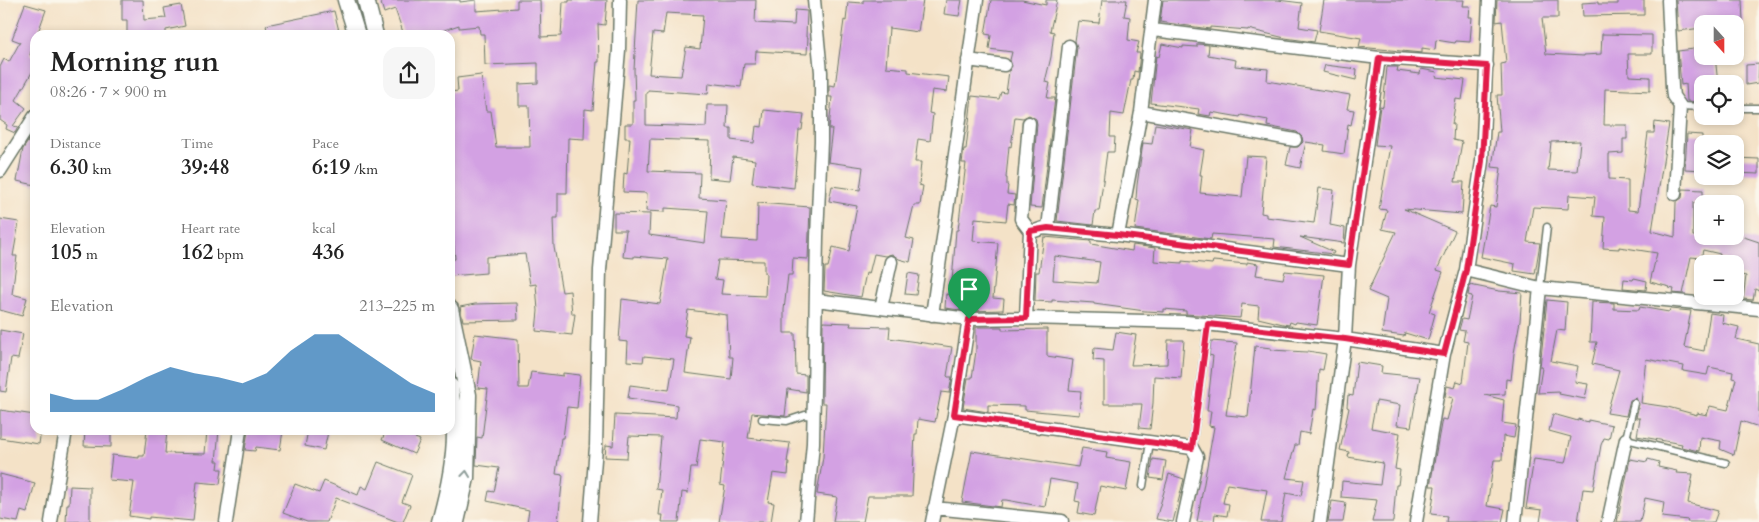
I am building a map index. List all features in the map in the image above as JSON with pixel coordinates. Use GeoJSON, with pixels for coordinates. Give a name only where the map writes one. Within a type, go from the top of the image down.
{"type":"FeatureCollection","features":[{"type":"Feature","properties":{"kind":"main road"},"geometry":{"type":"LineString","coordinates":[[346,0],[355,30]]}},
{"type":"Feature","properties":{"kind":"main road"},"geometry":{"type":"LineString","coordinates":[[366,0],[374,30]]}},
{"type":"Feature","properties":{"kind":"main road"},"geometry":{"type":"LineString","coordinates":[[455,333],[468,395],[466,478],[456,522]]}},
{"type":"Feature","properties":{"kind":"main road"},"geometry":{"type":"LineString","coordinates":[[440,522],[446,502],[454,435]]}},
{"type":"Feature","properties":{"kind":"street"},"geometry":{"type":"LineString","coordinates":[[590,522],[596,447],[601,253],[618,50],[620,0]]}},
{"type":"Feature","properties":{"kind":"street"},"geometry":{"type":"LineString","coordinates":[[806,522],[812,464],[821,141],[821,82],[814,0]]}},
{"type":"Feature","properties":{"kind":"street"},"geometry":{"type":"LineString","coordinates":[[932,315],[977,0]]}},
{"type":"Feature","properties":{"kind":"street"},"geometry":{"type":"LineString","coordinates":[[1118,235],[1141,112],[1153,30],[1155,0]]}},
{"type":"Feature","properties":{"kind":"street"},"geometry":{"type":"LineString","coordinates":[[1416,522],[1444,354],[1466,270],[1482,161],[1489,0]]}},
{"type":"Feature","properties":{"kind":"street"},"geometry":{"type":"LineString","coordinates":[[1668,0],[1673,96],[1680,106],[1675,194]]}},
{"type":"Feature","properties":{"kind":"street"},"geometry":{"type":"LineString","coordinates":[[1153,30],[1379,58],[1487,66]]}},
{"type":"Feature","properties":{"kind":"street"},"geometry":{"type":"LineString","coordinates":[[1048,228],[1069,46]]}},
{"type":"Feature","properties":{"kind":"street"},"geometry":{"type":"LineString","coordinates":[[1320,522],[1345,339],[1349,265],[1379,58]]}},
{"type":"Feature","properties":{"kind":"street"},"geometry":{"type":"LineString","coordinates":[[968,60],[1004,65]]}},
{"type":"Feature","properties":{"kind":"street"},"geometry":{"type":"LineString","coordinates":[[1141,112],[1295,140]]}},
{"type":"Feature","properties":{"kind":"street"},"geometry":{"type":"LineString","coordinates":[[1026,318],[1030,231],[1022,219],[1029,123]]}},
{"type":"Feature","properties":{"kind":"street"},"geometry":{"type":"LineString","coordinates":[[0,171],[30,124]]}},
{"type":"Feature","properties":{"kind":"street"},"geometry":{"type":"LineString","coordinates":[[1030,231],[1048,228],[1118,235],[1349,265]]}},
{"type":"Feature","properties":{"kind":"street"},"geometry":{"type":"LineString","coordinates":[[881,308],[890,262]]}},
{"type":"Feature","properties":{"kind":"street"},"geometry":{"type":"LineString","coordinates":[[1466,270],[1540,288],[1759,309]]}},
{"type":"Feature","properties":{"kind":"street"},"geometry":{"type":"LineString","coordinates":[[1515,522],[1540,288]]}},
{"type":"Feature","properties":{"kind":"street"},"geometry":{"type":"LineString","coordinates":[[816,300],[969,319],[1026,318],[1186,322],[1345,339],[1444,354]]}},
{"type":"Feature","properties":{"kind":"street"},"geometry":{"type":"LineString","coordinates":[[932,522],[954,415],[969,319]]}},
{"type":"Feature","properties":{"kind":"street"},"geometry":{"type":"LineString","coordinates":[[954,415],[1192,448],[1197,457],[1182,522]]}},
{"type":"Feature","properties":{"kind":"street"},"geometry":{"type":"LineString","coordinates":[[51,522],[65,435]]}},
{"type":"Feature","properties":{"kind":"street"},"geometry":{"type":"LineString","coordinates":[[226,522],[239,435]]}},
{"type":"Feature","properties":{"kind":"street"},"geometry":{"type":"LineString","coordinates":[[1608,522],[1626,440]]}},
{"type":"Feature","properties":{"kind":"street"},"geometry":{"type":"LineString","coordinates":[[934,508],[1062,520]]}},
{"type":"Feature","properties":{"kind":"lane"},"geometry":{"type":"LineString","coordinates":[[1680,106],[1694,107]]}},
{"type":"Feature","properties":{"kind":"lane"},"geometry":{"type":"LineString","coordinates":[[1744,108],[1759,108]]}},
{"type":"Feature","properties":{"kind":"lane"},"geometry":{"type":"LineString","coordinates":[[1540,288],[1547,227]]}},
{"type":"Feature","properties":{"kind":"lane"},"geometry":{"type":"LineString","coordinates":[[1192,448],[1208,324]]}},
{"type":"Feature","properties":{"kind":"lane"},"geometry":{"type":"LineString","coordinates":[[1634,403],[1626,440],[1726,463]]}},
{"type":"Feature","properties":{"kind":"lane"},"geometry":{"type":"LineString","coordinates":[[762,419],[787,421],[805,415],[813,416]]}},
{"type":"Feature","properties":{"kind":"lane"},"geometry":{"type":"LineString","coordinates":[[1143,486],[1150,442]]}},
{"type":"Feature","properties":{"kind":"building"},"geometry":{"type":"Polygon","coordinates":[[[122,0],[143,0],[144,20],[166,18],[164,8],[181,5],[185,26],[166,30],[127,30],[127,20],[122,20],[122,0]]]}},
{"type":"Feature","properties":{"kind":"building"},"geometry":{"type":"Polygon","coordinates":[[[380,0],[460,0],[460,2],[476,0],[476,11],[517,8],[517,0],[540,0],[541,37],[561,36],[563,2],[569,2],[569,0],[607,0],[605,25],[598,24],[599,62],[597,62],[593,110],[585,109],[584,139],[568,138],[567,193],[558,193],[558,218],[553,218],[554,247],[562,292],[570,291],[572,314],[575,314],[572,335],[536,331],[538,311],[536,284],[530,285],[525,254],[486,257],[486,273],[455,276],[455,91],[458,91],[457,78],[481,75],[486,111],[491,111],[496,147],[530,147],[529,106],[519,106],[519,84],[538,83],[538,63],[485,65],[484,34],[480,34],[479,26],[459,28],[459,25],[444,30],[402,30],[395,9],[384,13],[380,0]]]}},
{"type":"Feature","properties":{"kind":"building"},"geometry":{"type":"Polygon","coordinates":[[[638,0],[756,0],[755,23],[794,25],[795,10],[807,11],[807,54],[756,51],[755,64],[744,64],[741,87],[709,83],[708,94],[648,90],[646,92],[646,125],[706,127],[707,105],[728,105],[727,128],[731,128],[731,140],[754,143],[756,126],[762,127],[764,110],[804,114],[802,130],[799,130],[794,188],[752,183],[755,160],[733,157],[730,180],[709,178],[710,141],[650,139],[648,171],[700,173],[699,198],[726,200],[722,239],[757,241],[758,203],[810,207],[808,259],[793,258],[792,275],[788,275],[784,310],[784,333],[795,333],[796,374],[806,375],[806,392],[788,389],[785,416],[752,413],[748,438],[790,443],[787,462],[789,462],[788,475],[773,473],[768,502],[774,503],[771,522],[719,522],[725,486],[720,485],[725,442],[700,439],[696,468],[691,468],[688,493],[682,492],[679,522],[662,522],[663,515],[659,515],[662,490],[656,489],[661,437],[629,436],[627,458],[605,457],[606,445],[613,446],[615,415],[676,418],[677,405],[628,398],[630,385],[669,390],[674,359],[644,356],[643,362],[627,361],[628,342],[619,341],[622,299],[660,304],[668,259],[623,257],[626,230],[614,230],[614,213],[650,214],[649,235],[705,243],[708,211],[665,208],[665,212],[646,211],[647,193],[623,192],[624,173],[627,174],[630,138],[625,138],[625,124],[633,124],[633,100],[635,100],[634,70],[638,0]],[[666,13],[663,34],[653,33],[649,74],[681,76],[686,47],[700,49],[703,15],[666,13]],[[718,260],[715,279],[723,280],[721,294],[765,296],[766,274],[764,273],[764,261],[718,260]],[[688,310],[684,336],[690,337],[685,373],[731,379],[733,357],[729,357],[727,315],[688,310]]]}},
{"type":"Feature","properties":{"kind":"building"},"geometry":{"type":"Polygon","coordinates":[[[863,0],[923,0],[918,32],[889,28],[886,67],[949,77],[947,92],[932,90],[929,113],[933,114],[930,141],[918,139],[915,162],[921,162],[919,185],[923,186],[920,205],[914,205],[906,238],[914,240],[910,262],[899,259],[892,254],[885,256],[874,254],[869,274],[866,273],[861,297],[824,291],[825,267],[828,267],[833,247],[849,251],[857,206],[829,201],[832,186],[860,190],[863,167],[828,162],[832,129],[829,129],[832,97],[829,97],[829,85],[835,86],[848,2],[863,3],[863,0]]]}},
{"type":"Feature","properties":{"kind":"building"},"geometry":{"type":"Polygon","coordinates":[[[946,0],[962,0],[959,16],[944,14],[946,0]]]}},
{"type":"Feature","properties":{"kind":"building"},"geometry":{"type":"Polygon","coordinates":[[[991,0],[1022,0],[1046,5],[1046,0],[1057,0],[1050,31],[1054,32],[1045,82],[1050,83],[1047,98],[1055,98],[1042,208],[1030,207],[1036,119],[1029,115],[1023,118],[1015,117],[1011,147],[1009,146],[1006,178],[1007,194],[1015,195],[1014,205],[1008,204],[1006,221],[975,218],[973,241],[998,243],[993,298],[1004,299],[1003,310],[969,311],[945,308],[946,294],[951,295],[956,230],[958,230],[966,163],[962,163],[964,149],[966,149],[972,96],[999,99],[1001,92],[1006,93],[1009,71],[1012,66],[1010,60],[1012,52],[989,49],[991,35],[985,34],[991,0]]]}},
{"type":"Feature","properties":{"kind":"building"},"geometry":{"type":"Polygon","coordinates":[[[1102,0],[1127,0],[1124,16],[1130,17],[1128,40],[1139,42],[1136,53],[1140,53],[1138,72],[1134,71],[1133,80],[1131,80],[1124,115],[1111,113],[1110,137],[1115,137],[1114,152],[1107,152],[1099,211],[1095,211],[1093,225],[1057,221],[1077,47],[1075,41],[1078,21],[1099,23],[1102,0]]]}},
{"type":"Feature","properties":{"kind":"building"},"geometry":{"type":"Polygon","coordinates":[[[1163,0],[1278,0],[1302,3],[1299,27],[1317,30],[1314,42],[1285,38],[1248,29],[1210,27],[1210,29],[1160,22],[1163,0]]]}},
{"type":"Feature","properties":{"kind":"building"},"geometry":{"type":"Polygon","coordinates":[[[1324,0],[1464,0],[1463,6],[1470,6],[1469,17],[1472,17],[1470,42],[1456,41],[1455,43],[1436,40],[1435,50],[1422,48],[1422,53],[1359,47],[1361,38],[1319,31],[1324,0]]]}},
{"type":"Feature","properties":{"kind":"building"},"geometry":{"type":"Polygon","coordinates":[[[1497,0],[1558,0],[1558,18],[1542,18],[1546,54],[1584,56],[1601,54],[1602,34],[1652,35],[1652,54],[1628,54],[1629,76],[1650,77],[1650,91],[1605,89],[1604,125],[1627,125],[1627,139],[1623,139],[1623,153],[1609,154],[1609,179],[1628,180],[1628,210],[1638,211],[1648,133],[1654,133],[1655,122],[1669,124],[1652,231],[1675,237],[1676,202],[1682,198],[1683,189],[1703,190],[1703,195],[1694,195],[1694,245],[1744,245],[1744,237],[1759,242],[1759,291],[1755,289],[1753,300],[1744,299],[1746,276],[1744,276],[1744,255],[1720,255],[1703,250],[1702,255],[1694,255],[1694,257],[1691,257],[1683,294],[1673,293],[1674,289],[1670,287],[1650,282],[1657,253],[1619,247],[1619,249],[1603,248],[1605,217],[1593,216],[1595,197],[1569,195],[1568,209],[1533,207],[1527,242],[1540,243],[1535,274],[1514,271],[1515,264],[1481,257],[1490,206],[1496,207],[1501,168],[1492,167],[1497,132],[1500,132],[1497,95],[1502,95],[1501,64],[1506,63],[1502,21],[1496,22],[1497,0]],[[1580,141],[1551,142],[1548,170],[1577,171],[1580,141]]]}},
{"type":"Feature","properties":{"kind":"building"},"geometry":{"type":"Polygon","coordinates":[[[1618,0],[1644,0],[1644,15],[1583,16],[1582,3],[1618,4],[1618,0]]]}},
{"type":"Feature","properties":{"kind":"building"},"geometry":{"type":"Polygon","coordinates":[[[1676,0],[1742,0],[1743,15],[1694,15],[1694,29],[1678,31],[1676,0]]]}},
{"type":"Feature","properties":{"kind":"building"},"geometry":{"type":"Polygon","coordinates":[[[25,4],[46,10],[39,30],[30,30],[30,76],[16,100],[26,108],[13,126],[18,127],[15,133],[6,129],[7,125],[0,120],[0,67],[4,59],[9,62],[20,42],[12,39],[25,4]]]}},
{"type":"Feature","properties":{"kind":"building"},"geometry":{"type":"Polygon","coordinates":[[[334,11],[339,30],[267,30],[266,25],[334,11]]]}},
{"type":"Feature","properties":{"kind":"building"},"geometry":{"type":"Polygon","coordinates":[[[1162,44],[1183,48],[1183,46],[1197,47],[1197,44],[1209,45],[1208,55],[1236,60],[1235,66],[1268,69],[1267,81],[1350,95],[1347,109],[1354,110],[1351,125],[1348,124],[1344,154],[1324,151],[1325,145],[1306,142],[1300,168],[1286,165],[1290,147],[1298,147],[1303,142],[1302,137],[1297,132],[1267,126],[1268,120],[1211,112],[1210,116],[1198,114],[1199,109],[1151,103],[1156,56],[1159,57],[1162,44]]]}},
{"type":"Feature","properties":{"kind":"building"},"geometry":{"type":"Polygon","coordinates":[[[1694,49],[1694,65],[1716,65],[1717,75],[1694,75],[1694,101],[1687,101],[1686,84],[1681,85],[1678,51],[1694,49]]]}},
{"type":"Feature","properties":{"kind":"building"},"geometry":{"type":"Polygon","coordinates":[[[1759,64],[1758,83],[1746,85],[1746,65],[1759,64]]]}},
{"type":"Feature","properties":{"kind":"building"},"geometry":{"type":"Polygon","coordinates":[[[1325,65],[1357,69],[1356,80],[1323,72],[1325,65]]]}},
{"type":"Feature","properties":{"kind":"building"},"geometry":{"type":"Polygon","coordinates":[[[1387,67],[1398,67],[1397,71],[1420,74],[1421,69],[1437,72],[1436,77],[1465,80],[1462,100],[1456,99],[1452,124],[1454,124],[1453,140],[1462,142],[1455,182],[1464,182],[1462,214],[1404,209],[1455,231],[1437,270],[1443,272],[1429,312],[1435,314],[1428,340],[1405,333],[1404,336],[1382,333],[1387,299],[1368,291],[1396,232],[1382,229],[1387,210],[1379,209],[1390,146],[1375,145],[1380,106],[1383,107],[1387,67]]]}},
{"type":"Feature","properties":{"kind":"building"},"geometry":{"type":"Polygon","coordinates":[[[1155,124],[1193,130],[1190,147],[1204,150],[1200,175],[1202,175],[1200,193],[1242,197],[1246,156],[1266,157],[1261,213],[1266,214],[1266,217],[1314,223],[1319,188],[1334,190],[1330,225],[1345,228],[1344,243],[1300,237],[1334,252],[1333,254],[1274,247],[1275,239],[1212,234],[1211,239],[1135,229],[1139,200],[1136,199],[1137,185],[1143,143],[1152,144],[1155,124]]]}},
{"type":"Feature","properties":{"kind":"building"},"geometry":{"type":"Polygon","coordinates":[[[1687,134],[1702,135],[1694,135],[1694,170],[1685,169],[1687,134]]]}},
{"type":"Feature","properties":{"kind":"building"},"geometry":{"type":"Polygon","coordinates":[[[30,138],[30,184],[17,181],[23,149],[30,138]]]}},
{"type":"Feature","properties":{"kind":"building"},"geometry":{"type":"Polygon","coordinates":[[[1744,158],[1759,159],[1759,174],[1744,173],[1744,158]]]}},
{"type":"Feature","properties":{"kind":"building"},"geometry":{"type":"Polygon","coordinates":[[[0,219],[19,222],[13,256],[17,256],[12,294],[27,298],[22,316],[0,310],[0,219]]]}},
{"type":"Feature","properties":{"kind":"building"},"geometry":{"type":"Polygon","coordinates":[[[1044,237],[1091,241],[1091,244],[1132,251],[1133,245],[1155,248],[1154,261],[1212,264],[1213,261],[1247,264],[1247,262],[1258,264],[1256,275],[1283,279],[1285,271],[1324,275],[1317,325],[1290,322],[1289,325],[1258,318],[1259,306],[1242,304],[1240,318],[1186,314],[1186,311],[1164,309],[1164,312],[1145,311],[1094,303],[1052,300],[1052,302],[1035,301],[1036,272],[1039,272],[1044,237]],[[1055,256],[1053,280],[1097,283],[1100,262],[1055,256]]]}},
{"type":"Feature","properties":{"kind":"building"},"geometry":{"type":"Polygon","coordinates":[[[908,273],[919,275],[916,295],[905,294],[908,273]]]}},
{"type":"Feature","properties":{"kind":"building"},"geometry":{"type":"Polygon","coordinates":[[[1634,278],[1647,281],[1646,290],[1623,288],[1624,279],[1633,280],[1634,278]]]}},
{"type":"Feature","properties":{"kind":"building"},"geometry":{"type":"Polygon","coordinates":[[[1470,285],[1499,291],[1522,293],[1520,321],[1511,380],[1506,379],[1505,394],[1485,395],[1504,400],[1502,423],[1516,425],[1514,438],[1503,436],[1502,460],[1494,460],[1487,506],[1505,509],[1502,522],[1446,522],[1447,516],[1431,514],[1435,486],[1430,486],[1441,424],[1442,419],[1447,420],[1453,398],[1445,396],[1447,386],[1455,388],[1457,381],[1463,383],[1468,342],[1463,341],[1465,331],[1459,330],[1462,319],[1467,320],[1472,296],[1468,295],[1470,285]]]}},
{"type":"Feature","properties":{"kind":"building"},"geometry":{"type":"Polygon","coordinates":[[[1547,300],[1567,302],[1565,331],[1557,330],[1551,361],[1578,366],[1575,382],[1588,384],[1585,399],[1559,394],[1560,392],[1538,393],[1542,368],[1540,367],[1547,300]]]}},
{"type":"Feature","properties":{"kind":"building"},"geometry":{"type":"Polygon","coordinates":[[[1592,302],[1614,303],[1614,309],[1639,310],[1640,307],[1669,312],[1670,309],[1691,311],[1684,347],[1704,351],[1710,313],[1723,315],[1722,323],[1739,327],[1736,339],[1759,344],[1759,427],[1741,421],[1734,455],[1720,449],[1721,441],[1700,437],[1699,451],[1681,447],[1682,444],[1637,436],[1640,418],[1636,418],[1639,404],[1636,398],[1630,400],[1626,416],[1607,413],[1619,370],[1592,364],[1597,342],[1590,342],[1592,302]],[[1646,359],[1641,403],[1668,407],[1697,415],[1697,413],[1707,415],[1710,406],[1728,410],[1736,379],[1732,378],[1733,372],[1709,367],[1707,375],[1683,371],[1684,366],[1646,359]]]}},
{"type":"Feature","properties":{"kind":"building"},"geometry":{"type":"Polygon","coordinates":[[[517,303],[518,320],[463,321],[460,307],[475,304],[517,303]]]}},
{"type":"Feature","properties":{"kind":"building"},"geometry":{"type":"Polygon","coordinates":[[[823,322],[851,323],[850,326],[890,327],[889,338],[952,347],[947,376],[952,377],[949,393],[941,392],[935,422],[918,419],[917,434],[915,434],[912,496],[868,496],[863,522],[833,522],[837,497],[817,494],[823,457],[826,403],[822,403],[823,322]]]}},
{"type":"Feature","properties":{"kind":"building"},"geometry":{"type":"Polygon","coordinates":[[[976,327],[1002,327],[1002,330],[1047,329],[1047,356],[1073,360],[1069,390],[1081,391],[1079,415],[1025,410],[1025,406],[988,405],[988,412],[963,408],[968,378],[972,378],[976,351],[976,327]]]}},
{"type":"Feature","properties":{"kind":"building"},"geometry":{"type":"Polygon","coordinates":[[[0,330],[23,334],[18,359],[11,358],[6,392],[0,391],[0,330]]]}},
{"type":"Feature","properties":{"kind":"building"},"geometry":{"type":"Polygon","coordinates":[[[1116,332],[1136,335],[1131,365],[1167,364],[1168,340],[1184,340],[1181,378],[1154,376],[1150,429],[1139,428],[1142,404],[1104,404],[1104,361],[1093,360],[1094,348],[1113,350],[1116,332]]]}},
{"type":"Feature","properties":{"kind":"building"},"geometry":{"type":"Polygon","coordinates":[[[475,334],[518,339],[519,388],[528,388],[531,372],[563,376],[563,373],[580,375],[577,408],[567,407],[563,438],[561,438],[556,474],[563,475],[558,522],[527,522],[529,510],[487,501],[489,491],[494,492],[499,468],[476,465],[477,437],[482,438],[488,389],[478,388],[481,361],[471,359],[475,334]]]}},
{"type":"Feature","properties":{"kind":"building"},"geometry":{"type":"Polygon","coordinates":[[[1211,341],[1237,343],[1226,415],[1248,417],[1255,346],[1271,348],[1271,350],[1308,351],[1326,354],[1323,370],[1319,369],[1316,410],[1313,409],[1309,434],[1300,432],[1298,445],[1295,445],[1286,478],[1304,480],[1301,496],[1286,493],[1281,522],[1261,522],[1267,490],[1227,484],[1223,503],[1229,504],[1227,516],[1215,514],[1214,522],[1197,522],[1214,427],[1209,426],[1211,411],[1207,411],[1213,356],[1209,355],[1211,341]]]}},
{"type":"Feature","properties":{"kind":"building"},"geometry":{"type":"Polygon","coordinates":[[[1357,362],[1382,366],[1381,373],[1420,377],[1411,427],[1397,425],[1400,405],[1376,401],[1371,428],[1400,433],[1395,469],[1400,470],[1398,485],[1396,485],[1393,522],[1372,522],[1377,500],[1341,497],[1342,481],[1380,485],[1383,463],[1348,457],[1349,452],[1340,450],[1349,408],[1347,407],[1348,395],[1353,396],[1357,362]]]}},
{"type":"Feature","properties":{"kind":"building"},"geometry":{"type":"Polygon","coordinates":[[[0,410],[30,414],[30,435],[40,435],[39,444],[0,438],[0,410]]]}},
{"type":"Feature","properties":{"kind":"building"},"geometry":{"type":"Polygon","coordinates":[[[1553,414],[1578,421],[1578,419],[1588,422],[1588,420],[1612,425],[1609,439],[1604,438],[1601,445],[1593,490],[1583,489],[1578,522],[1540,522],[1542,510],[1526,508],[1534,459],[1565,463],[1571,437],[1549,431],[1553,414]]]}},
{"type":"Feature","properties":{"kind":"building"},"geometry":{"type":"Polygon","coordinates":[[[85,435],[111,435],[111,447],[84,446],[85,435]]]}},
{"type":"Feature","properties":{"kind":"building"},"geometry":{"type":"Polygon","coordinates":[[[146,435],[167,435],[165,453],[205,454],[207,435],[219,435],[216,461],[219,461],[218,469],[222,469],[220,484],[197,482],[193,521],[129,516],[134,482],[109,480],[112,455],[139,458],[139,456],[144,456],[146,435]]]}},
{"type":"Feature","properties":{"kind":"building"},"geometry":{"type":"Polygon","coordinates":[[[247,435],[282,435],[280,450],[256,447],[255,451],[245,450],[247,435]]]}},
{"type":"Feature","properties":{"kind":"building"},"geometry":{"type":"Polygon","coordinates":[[[307,435],[327,435],[324,450],[305,446],[307,435]]]}},
{"type":"Feature","properties":{"kind":"building"},"geometry":{"type":"Polygon","coordinates":[[[384,435],[416,435],[415,438],[420,440],[414,454],[382,440],[384,435]]]}},
{"type":"Feature","properties":{"kind":"building"},"geometry":{"type":"Polygon","coordinates":[[[1082,448],[1107,452],[1106,458],[1131,462],[1126,491],[1100,486],[1094,516],[1078,513],[1080,502],[1075,501],[1078,484],[1050,479],[1045,507],[1006,500],[1002,500],[1001,507],[962,502],[972,451],[1078,467],[1082,448]]]}},
{"type":"Feature","properties":{"kind":"building"},"geometry":{"type":"Polygon","coordinates":[[[1153,459],[1166,461],[1163,480],[1150,478],[1153,459]]]}},
{"type":"Feature","properties":{"kind":"building"},"geometry":{"type":"Polygon","coordinates":[[[1630,459],[1647,462],[1648,459],[1659,462],[1658,467],[1677,471],[1676,473],[1693,474],[1688,503],[1718,511],[1714,522],[1687,522],[1688,520],[1662,517],[1664,502],[1645,498],[1640,522],[1617,522],[1630,459]]]}},
{"type":"Feature","properties":{"kind":"building"},"geometry":{"type":"Polygon","coordinates":[[[378,462],[412,475],[402,502],[410,505],[403,522],[398,522],[336,498],[327,522],[307,522],[283,513],[295,484],[319,493],[324,481],[358,495],[361,486],[367,489],[378,462]]]}},
{"type":"Feature","properties":{"kind":"building"},"geometry":{"type":"Polygon","coordinates":[[[0,474],[35,483],[27,513],[21,511],[18,522],[0,519],[0,474]]]}},
{"type":"Feature","properties":{"kind":"building"},"geometry":{"type":"Polygon","coordinates":[[[1169,474],[1184,479],[1173,522],[1156,519],[1169,474]]]}},
{"type":"Feature","properties":{"kind":"building"},"geometry":{"type":"Polygon","coordinates":[[[70,486],[90,487],[90,521],[66,522],[70,486]]]}},
{"type":"Feature","properties":{"kind":"building"},"geometry":{"type":"Polygon","coordinates":[[[1332,501],[1346,503],[1343,522],[1328,522],[1332,501]]]}},
{"type":"Feature","properties":{"kind":"route"},"geometry":{"type":"LineString","coordinates":[[1379,58],[1487,66],[1482,161],[1466,270],[1444,354],[1345,339],[1208,324],[1192,448],[954,415],[969,319],[1026,318],[1030,231],[1035,232],[1043,228],[1118,235],[1349,265],[1379,58]]}}]}
